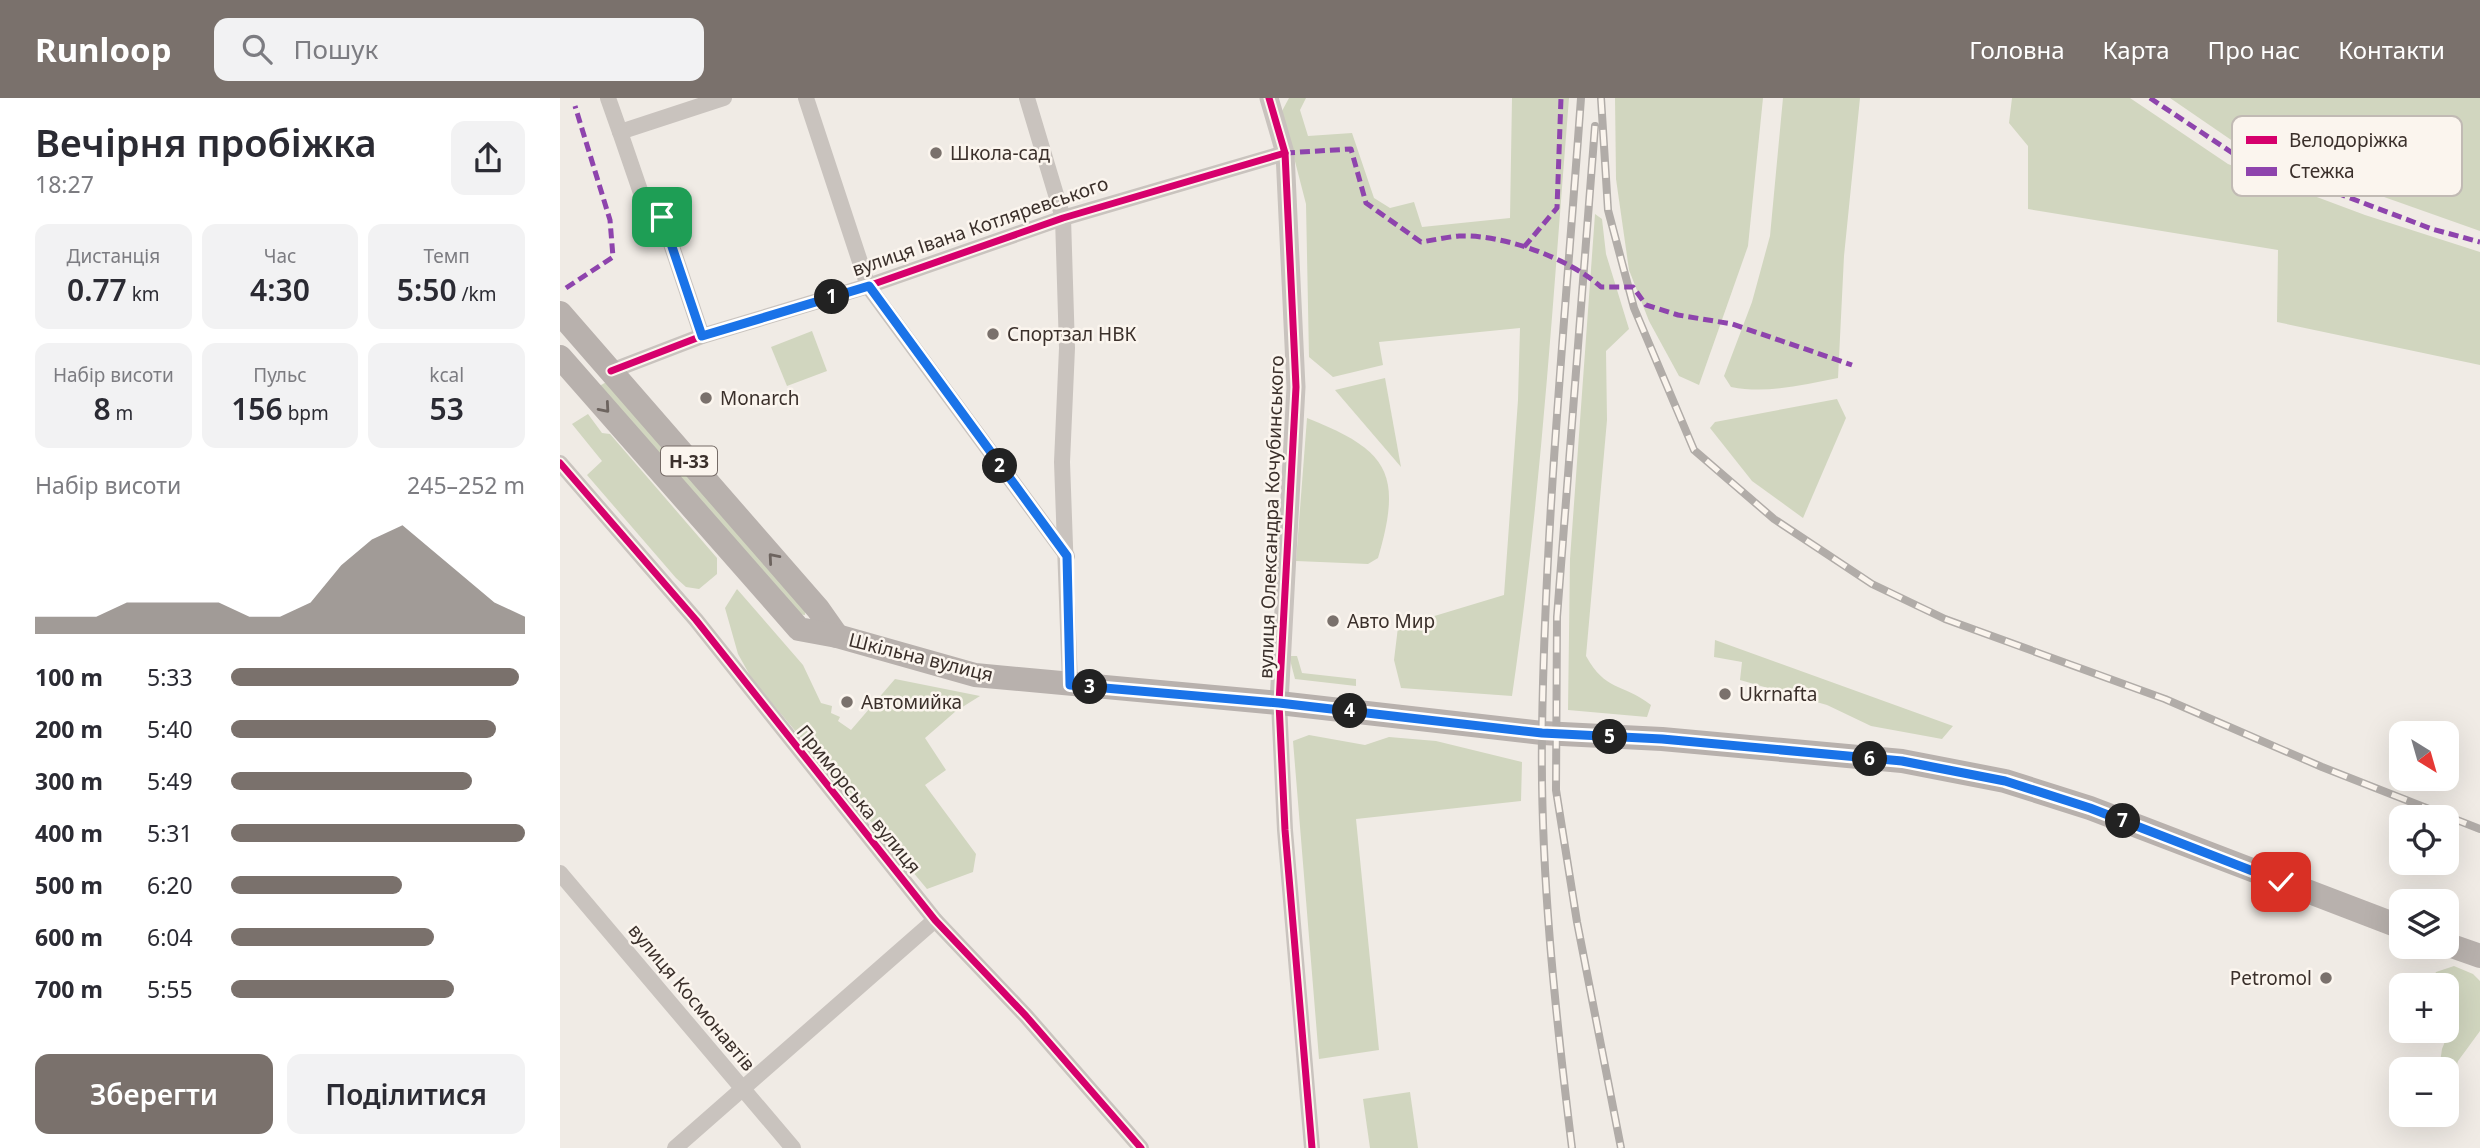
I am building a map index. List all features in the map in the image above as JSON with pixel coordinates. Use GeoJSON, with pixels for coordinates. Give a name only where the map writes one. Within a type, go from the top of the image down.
{"type":"FeatureCollection","features":[{"type":"Feature","properties":{"kind":"main road","name":"Н-33"},"geometry":{"type":"LineString","coordinates":[[560,313],[818,609],[837,636]]}},
{"type":"Feature","properties":{"kind":"main road","name":"Н-33"},"geometry":{"type":"LineString","coordinates":[[560,357],[799,629]]}},
{"type":"Feature","properties":{"kind":"main road","name":"Шкільна вулиця"},"geometry":{"type":"LineString","coordinates":[[799,629],[837,636],[975,675],[1279,703],[1542,733],[1662,739],[1902,761],[2005,781],[2090,808],[2389,923]]}},
{"type":"Feature","properties":{"kind":"main road"},"geometry":{"type":"LineString","coordinates":[[2459,949],[2480,956]]}},
{"type":"Feature","properties":{"kind":"street"},"geometry":{"type":"LineString","coordinates":[[608,98],[643,199],[662,217],[702,336]]}},
{"type":"Feature","properties":{"kind":"street"},"geometry":{"type":"LineString","coordinates":[[620,132],[724,98]]}},
{"type":"Feature","properties":{"kind":"street"},"geometry":{"type":"LineString","coordinates":[[806,98],[869,286],[1067,556]]}},
{"type":"Feature","properties":{"kind":"street"},"geometry":{"type":"LineString","coordinates":[[1027,98],[1063,218],[1067,348],[1062,462],[1070,685]]}},
{"type":"Feature","properties":{"kind":"street","name":"вулиця Олександра Кочубинського"},"geometry":{"type":"LineString","coordinates":[[1269,98],[1285,153],[1296,387],[1279,703],[1285,830],[1312,1148]]}},
{"type":"Feature","properties":{"kind":"street","name":"вулиця Івана Котляревського"},"geometry":{"type":"LineString","coordinates":[[611,371],[702,336],[869,286],[1063,218],[1285,153]]}},
{"type":"Feature","properties":{"kind":"street","name":"Приморська вулиця"},"geometry":{"type":"LineString","coordinates":[[560,463],[696,620],[935,920],[1026,1016],[1141,1148]]}},
{"type":"Feature","properties":{"kind":"street"},"geometry":{"type":"LineString","coordinates":[[799,629],[814,621],[818,609]]}},
{"type":"Feature","properties":{"kind":"street","name":"вулиця Космонавтів"},"geometry":{"type":"LineString","coordinates":[[560,873],[793,1148]]}},
{"type":"Feature","properties":{"kind":"street"},"geometry":{"type":"LineString","coordinates":[[675,1148],[935,920]]}},
{"type":"Feature","properties":{"kind":"green space"},"geometry":{"type":"Polygon","coordinates":[[[1289,98],[1306,98],[1300,110],[1308,136],[1352,133],[1374,198],[1390,208],[1414,202],[1422,227],[1510,218],[1512,98],[1569,98],[1539,472],[1512,696],[1401,688],[1394,660],[1398,627],[1504,595],[1518,400],[1520,328],[1379,342],[1383,365],[1333,377],[1309,357],[1306,204],[1282,111],[1289,98]]]}},
{"type":"Feature","properties":{"kind":"green space"},"geometry":{"type":"Polygon","coordinates":[[[1615,98],[1763,98],[1748,246],[1699,385],[1679,376],[1649,321],[1629,270],[1616,179],[1615,98]]]}},
{"type":"Feature","properties":{"kind":"green space"},"geometry":{"type":"Polygon","coordinates":[[[1783,98],[1860,98],[1844,256],[1838,378],[1771,389],[1731,387],[1724,376],[1752,302],[1770,236],[1783,98]]]}},
{"type":"Feature","properties":{"kind":"green space"},"geometry":{"type":"Polygon","coordinates":[[[2012,98],[2130,98],[2232,165],[2232,196],[2314,196],[2480,252],[2480,365],[2277,322],[2278,250],[2028,209],[2028,146],[2009,123],[2012,98]]]}},
{"type":"Feature","properties":{"kind":"green space"},"geometry":{"type":"Polygon","coordinates":[[[2170,98],[2480,98],[2480,231],[2381,196],[2462,196],[2462,116],[2232,116],[2232,141],[2170,98]]]}},
{"type":"Feature","properties":{"kind":"green space"},"geometry":{"type":"Polygon","coordinates":[[[1595,214],[1602,219],[1606,254],[1629,329],[1606,351],[1607,420],[1586,656],[1600,676],[1651,705],[1647,717],[1568,710],[1570,559],[1595,214]]]}},
{"type":"Feature","properties":{"kind":"green space"},"geometry":{"type":"Polygon","coordinates":[[[812,331],[827,371],[787,386],[771,347],[812,331]]]}},
{"type":"Feature","properties":{"kind":"green space"},"geometry":{"type":"Polygon","coordinates":[[[1385,378],[1401,467],[1335,390],[1385,378]]]}},
{"type":"Feature","properties":{"kind":"green space"},"geometry":{"type":"Polygon","coordinates":[[[608,381],[806,605],[805,615],[796,614],[596,388],[608,381]]]}},
{"type":"Feature","properties":{"kind":"green space"},"geometry":{"type":"Polygon","coordinates":[[[1837,399],[1846,418],[1803,518],[1752,481],[1710,428],[1715,422],[1837,399]]]}},
{"type":"Feature","properties":{"kind":"green space"},"geometry":{"type":"Polygon","coordinates":[[[588,414],[602,433],[610,434],[717,558],[717,574],[699,589],[686,587],[676,578],[587,475],[602,461],[572,424],[588,414]]]}},
{"type":"Feature","properties":{"kind":"green space"},"geometry":{"type":"Polygon","coordinates":[[[1307,418],[1356,441],[1372,454],[1382,468],[1388,485],[1389,505],[1378,558],[1368,564],[1296,561],[1307,418]]]}},
{"type":"Feature","properties":{"kind":"green space"},"geometry":{"type":"Polygon","coordinates":[[[737,589],[803,665],[821,703],[832,706],[831,713],[840,717],[838,721],[851,730],[895,679],[980,696],[956,711],[925,738],[946,770],[925,785],[976,854],[973,872],[927,889],[752,679],[738,654],[725,608],[737,589]]]}},
{"type":"Feature","properties":{"kind":"green space"},"geometry":{"type":"Polygon","coordinates":[[[1715,640],[1953,726],[1942,739],[1871,726],[1827,705],[1740,680],[1742,662],[1714,657],[1715,640]]]}},
{"type":"Feature","properties":{"kind":"green space"},"geometry":{"type":"Polygon","coordinates":[[[1289,656],[1297,656],[1302,673],[1356,679],[1356,686],[1295,679],[1289,656]]]}},
{"type":"Feature","properties":{"kind":"green space"},"geometry":{"type":"Polygon","coordinates":[[[1309,735],[1365,745],[1389,737],[1436,741],[1522,762],[1521,801],[1356,819],[1379,1050],[1319,1059],[1293,741],[1309,735]]]}},
{"type":"Feature","properties":{"kind":"green space"},"geometry":{"type":"Polygon","coordinates":[[[2454,966],[2473,974],[2480,981],[2480,1031],[2459,1060],[2459,1057],[2441,1057],[2444,1043],[2459,1043],[2459,973],[2436,972],[2454,966]]]}},
{"type":"Feature","properties":{"kind":"green space"},"geometry":{"type":"Polygon","coordinates":[[[1410,1092],[1418,1148],[1370,1148],[1363,1099],[1410,1092]]]}},
{"type":"Feature","properties":{"kind":"railway"},"geometry":{"type":"LineString","coordinates":[[1572,1148],[1546,888],[1542,732],[1547,573],[1581,98]]}},
{"type":"Feature","properties":{"kind":"railway"},"geometry":{"type":"LineString","coordinates":[[1601,98],[1608,210],[1634,308],[1694,450],[1774,519],[1872,584],[1945,619],[2165,699],[2322,767],[2480,829]]}},
{"type":"Feature","properties":{"kind":"railway"},"geometry":{"type":"LineString","coordinates":[[1595,126],[1557,617],[1556,790],[1577,922],[1621,1148]]}},
{"type":"Feature","properties":{"kind":"marked path"},"geometry":{"type":"LineString","coordinates":[[1524,247],[1557,208],[1561,98]]}},
{"type":"Feature","properties":{"kind":"marked path"},"geometry":{"type":"LineString","coordinates":[[2150,98],[2232,153]]}},
{"type":"Feature","properties":{"kind":"marked path"},"geometry":{"type":"LineString","coordinates":[[566,288],[613,257],[610,220],[575,106]]}},
{"type":"Feature","properties":{"kind":"marked path"},"geometry":{"type":"LineString","coordinates":[[1285,153],[1351,149],[1366,203],[1421,242],[1476,236],[1514,244],[1553,258],[1587,276],[1601,287],[1633,287],[1646,305],[1678,315],[1732,324],[1852,365]]}},
{"type":"Feature","properties":{"kind":"marked path"},"geometry":{"type":"LineString","coordinates":[[2345,196],[2432,229],[2480,242]]}},
{"type":"Feature","properties":{"kind":"cycle path"},"geometry":{"type":"LineString","coordinates":[[1269,98],[1285,153],[1296,387],[1279,703],[1285,830],[1312,1148]]}},
{"type":"Feature","properties":{"kind":"cycle path"},"geometry":{"type":"LineString","coordinates":[[611,371],[702,336],[868,286],[1063,218],[1285,153]]}},
{"type":"Feature","properties":{"kind":"cycle path"},"geometry":{"type":"LineString","coordinates":[[560,463],[696,620],[935,920],[1026,1016],[1141,1148]]}},
{"type":"Feature","properties":{"kind":"place","name":"Школа-сад"},"geometry":{"type":"Point","coordinates":[936,153]}},
{"type":"Feature","properties":{"kind":"place","name":"Спортзал НВК"},"geometry":{"type":"Point","coordinates":[993,334]}},
{"type":"Feature","properties":{"kind":"place","name":"Monarch"},"geometry":{"type":"Point","coordinates":[706,398]}},
{"type":"Feature","properties":{"kind":"place","name":"Авто Мир"},"geometry":{"type":"Point","coordinates":[1333,621]}},
{"type":"Feature","properties":{"kind":"place","name":"Ukrnafta"},"geometry":{"type":"Point","coordinates":[1725,694]}},
{"type":"Feature","properties":{"kind":"place","name":"Автомийка"},"geometry":{"type":"Point","coordinates":[847,702]}},
{"type":"Feature","properties":{"kind":"place","name":"Petromol"},"geometry":{"type":"Point","coordinates":[2326,978]}},
{"type":"Feature","properties":{"kind":"route"},"geometry":{"type":"LineString","coordinates":[[662,217],[702,336],[869,286],[1067,556],[1070,685],[1279,703],[1542,733],[1662,739],[1902,761],[2005,781],[2090,808],[2281,882]]}}]}
